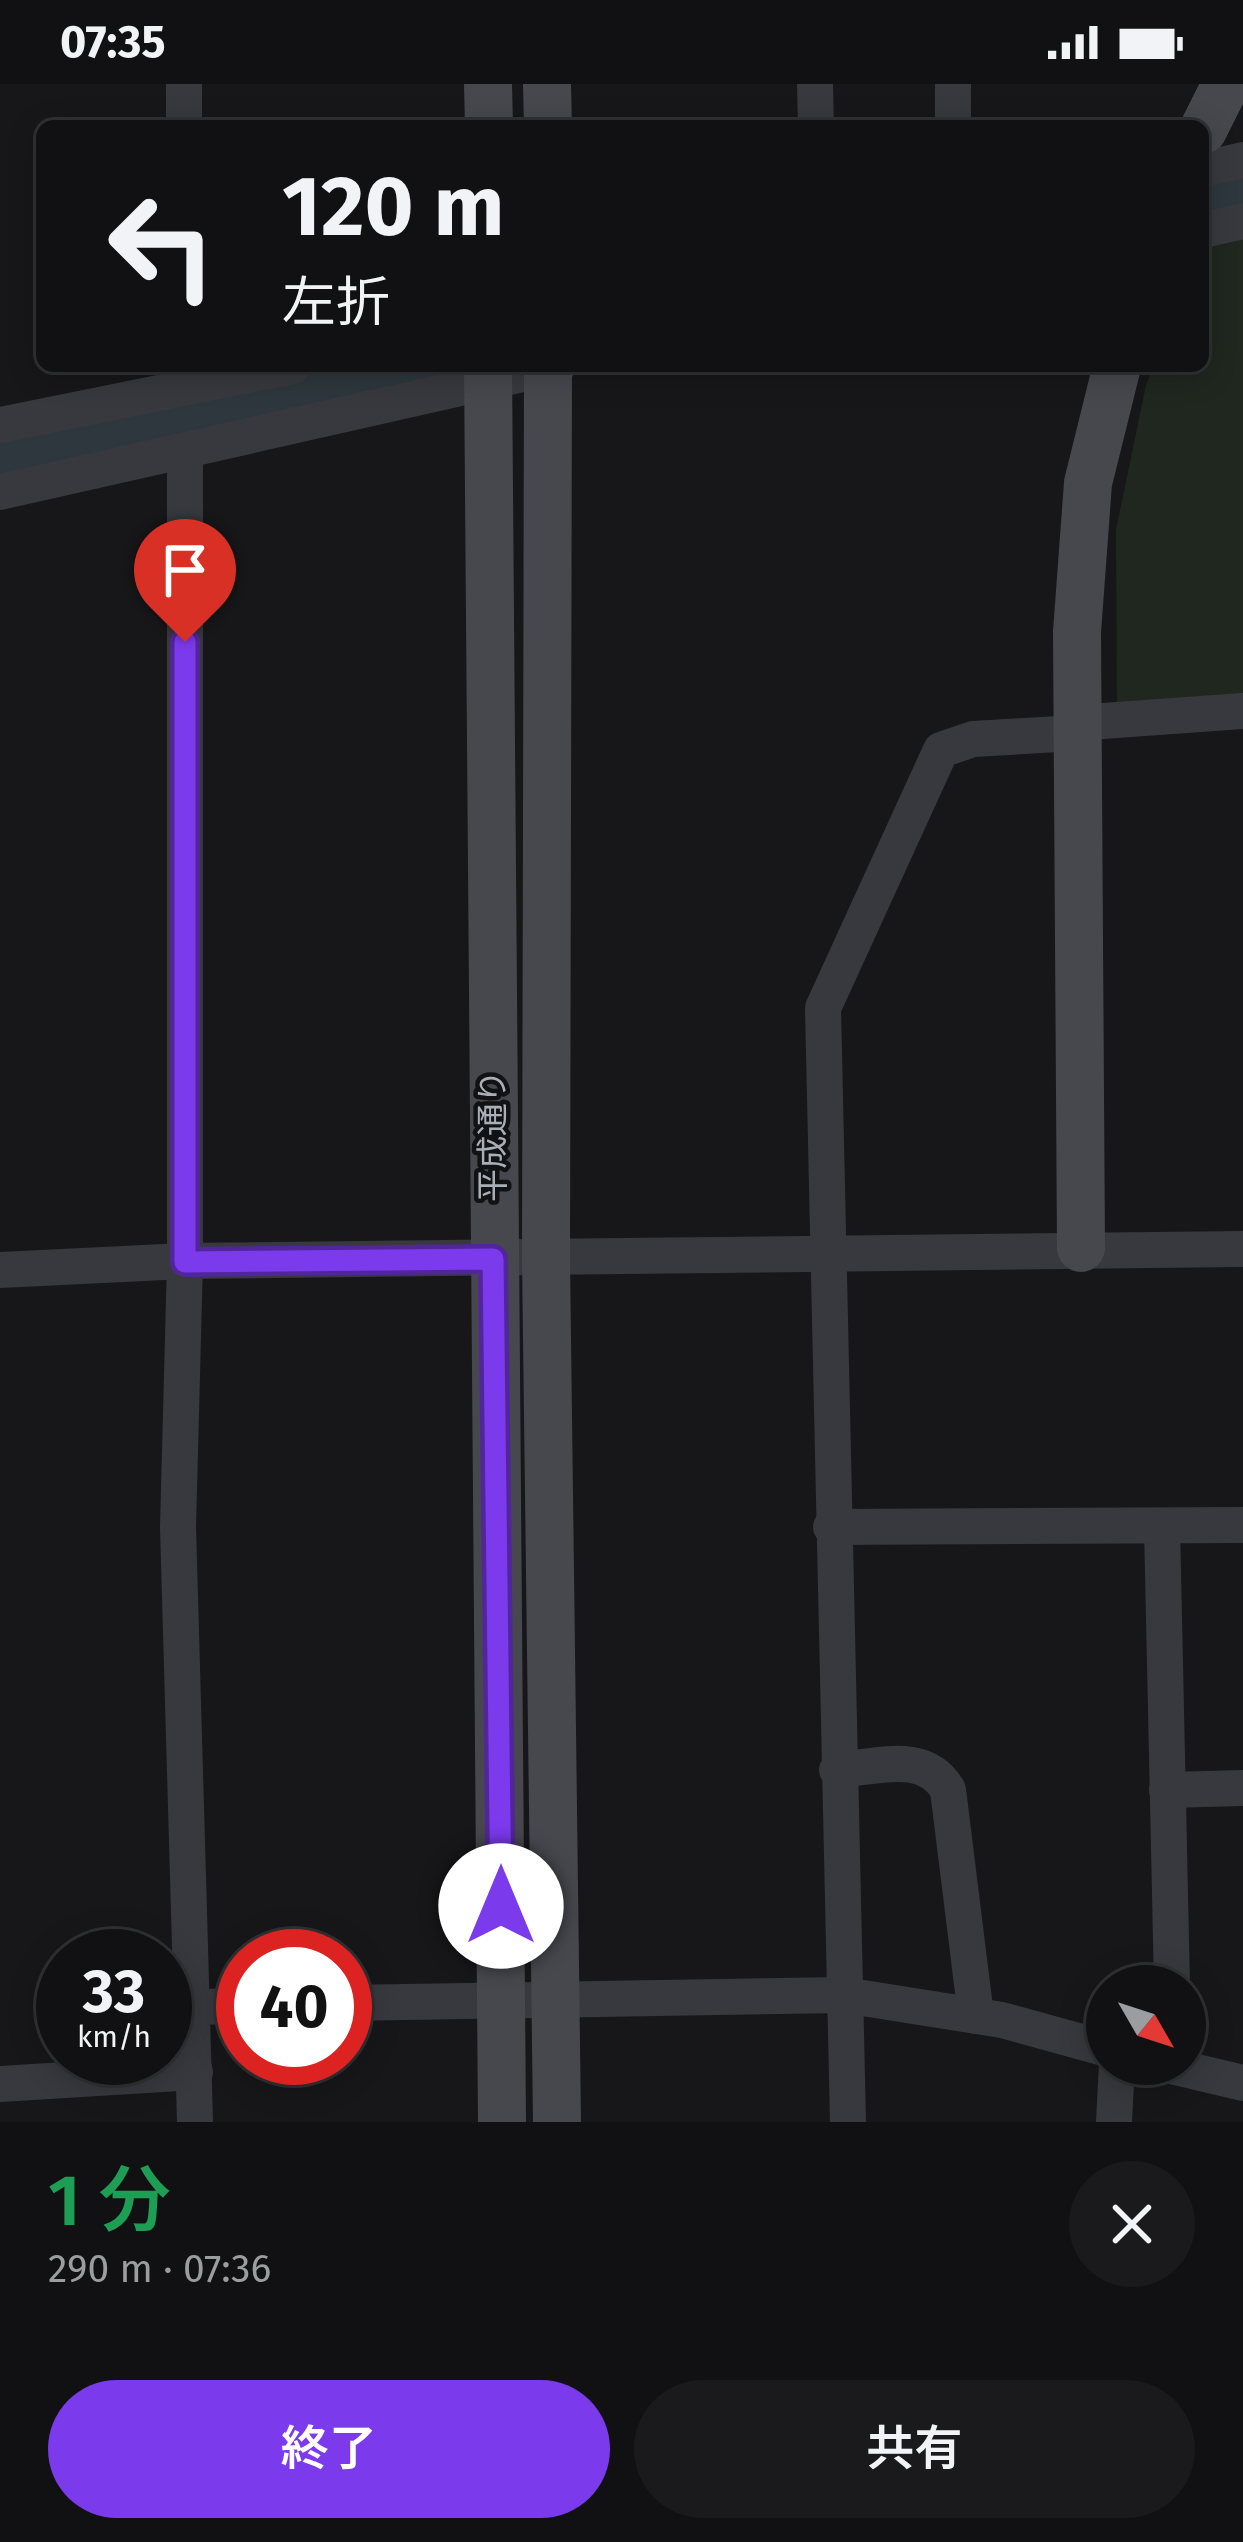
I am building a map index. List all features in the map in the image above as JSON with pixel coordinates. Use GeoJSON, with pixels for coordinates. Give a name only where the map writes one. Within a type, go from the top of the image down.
{"type":"FeatureCollection","features":[{"type":"Feature","properties":{"kind":"street"},"geometry":{"type":"LineString","coordinates":[[184,84],[184,120]]}},
{"type":"Feature","properties":{"kind":"street"},"geometry":{"type":"LineString","coordinates":[[488,84],[489,120]]}},
{"type":"Feature","properties":{"kind":"street"},"geometry":{"type":"LineString","coordinates":[[547,84],[548,120]]}},
{"type":"Feature","properties":{"kind":"street"},"geometry":{"type":"LineString","coordinates":[[815,84],[816,120]]}},
{"type":"Feature","properties":{"kind":"street"},"geometry":{"type":"LineString","coordinates":[[953,84],[953,120]]}},
{"type":"Feature","properties":{"kind":"street"},"geometry":{"type":"LineString","coordinates":[[1208,120],[1226,84]]}},
{"type":"Feature","properties":{"kind":"street"},"geometry":{"type":"LineString","coordinates":[[1209,168],[1243,160]]}},
{"type":"Feature","properties":{"kind":"street"},"geometry":{"type":"LineString","coordinates":[[1209,229],[1243,221]]}},
{"type":"Feature","properties":{"kind":"street"},"geometry":{"type":"LineString","coordinates":[[0,425],[185,378],[239,372]]}},
{"type":"Feature","properties":{"kind":"street"},"geometry":{"type":"LineString","coordinates":[[0,492],[184,452],[488,372]]}},
{"type":"Feature","properties":{"kind":"street","name":"平成通り"},"geometry":{"type":"LineString","coordinates":[[488,372],[502,2122]]}},
{"type":"Feature","properties":{"kind":"street","name":"平成通り"},"geometry":{"type":"LineString","coordinates":[[551,372],[546,1259],[557,2122]]}},
{"type":"Feature","properties":{"kind":"street"},"geometry":{"type":"LineString","coordinates":[[1081,1248],[1075,728],[1088,483],[1116,372]]}},
{"type":"Feature","properties":{"kind":"street"},"geometry":{"type":"LineString","coordinates":[[184,452],[185,1262],[178,1527],[195,2122]]}},
{"type":"Feature","properties":{"kind":"street"},"geometry":{"type":"LineString","coordinates":[[848,2122],[831,1527],[824,1008],[941,750],[973,739],[1243,711]]}},
{"type":"Feature","properties":{"kind":"street"},"geometry":{"type":"LineString","coordinates":[[0,1270],[185,1262],[826,1256],[1081,1248],[1243,1250]]}},
{"type":"Feature","properties":{"kind":"street"},"geometry":{"type":"LineString","coordinates":[[831,1527],[1243,1525]]}},
{"type":"Feature","properties":{"kind":"street"},"geometry":{"type":"LineString","coordinates":[[1162,1526],[1171,1965]]}},
{"type":"Feature","properties":{"kind":"street"},"geometry":{"type":"LineString","coordinates":[[837,1770],[921,1763],[938,1772],[948,1790],[976,2016]]}},
{"type":"Feature","properties":{"kind":"street"},"geometry":{"type":"LineString","coordinates":[[1167,1790],[1243,1788]]}},
{"type":"Feature","properties":{"kind":"street"},"geometry":{"type":"LineString","coordinates":[[372,2002],[844,1995],[976,2016],[1086,2044]]}},
{"type":"Feature","properties":{"kind":"street"},"geometry":{"type":"LineString","coordinates":[[195,2008],[216,2007]]}},
{"type":"Feature","properties":{"kind":"street"},"geometry":{"type":"LineString","coordinates":[[0,2084],[195,2072]]}},
{"type":"Feature","properties":{"kind":"street"},"geometry":{"type":"LineString","coordinates":[[1206,2073],[1243,2083]]}},
{"type":"Feature","properties":{"kind":"street"},"geometry":{"type":"LineString","coordinates":[[1114,2122],[1117,2085]]}},
{"type":"Feature","properties":{"kind":"shaded area"},"geometry":{"type":"Polygon","coordinates":[[[1243,221],[1243,712],[1117,720],[1116,530],[1151,372],[1209,372],[1209,241],[1215,227],[1243,221]]]}},
{"type":"Feature","properties":{"kind":"waterway"},"geometry":{"type":"LineString","coordinates":[[1209,203],[1243,195]]}},
{"type":"Feature","properties":{"kind":"waterway"},"geometry":{"type":"LineString","coordinates":[[0,462],[268,412],[441,372]]}},
{"type":"Feature","properties":{"kind":"route"},"geometry":{"type":"LineString","coordinates":[[185,642],[185,1262],[493,1259],[501,1906]]}}]}
